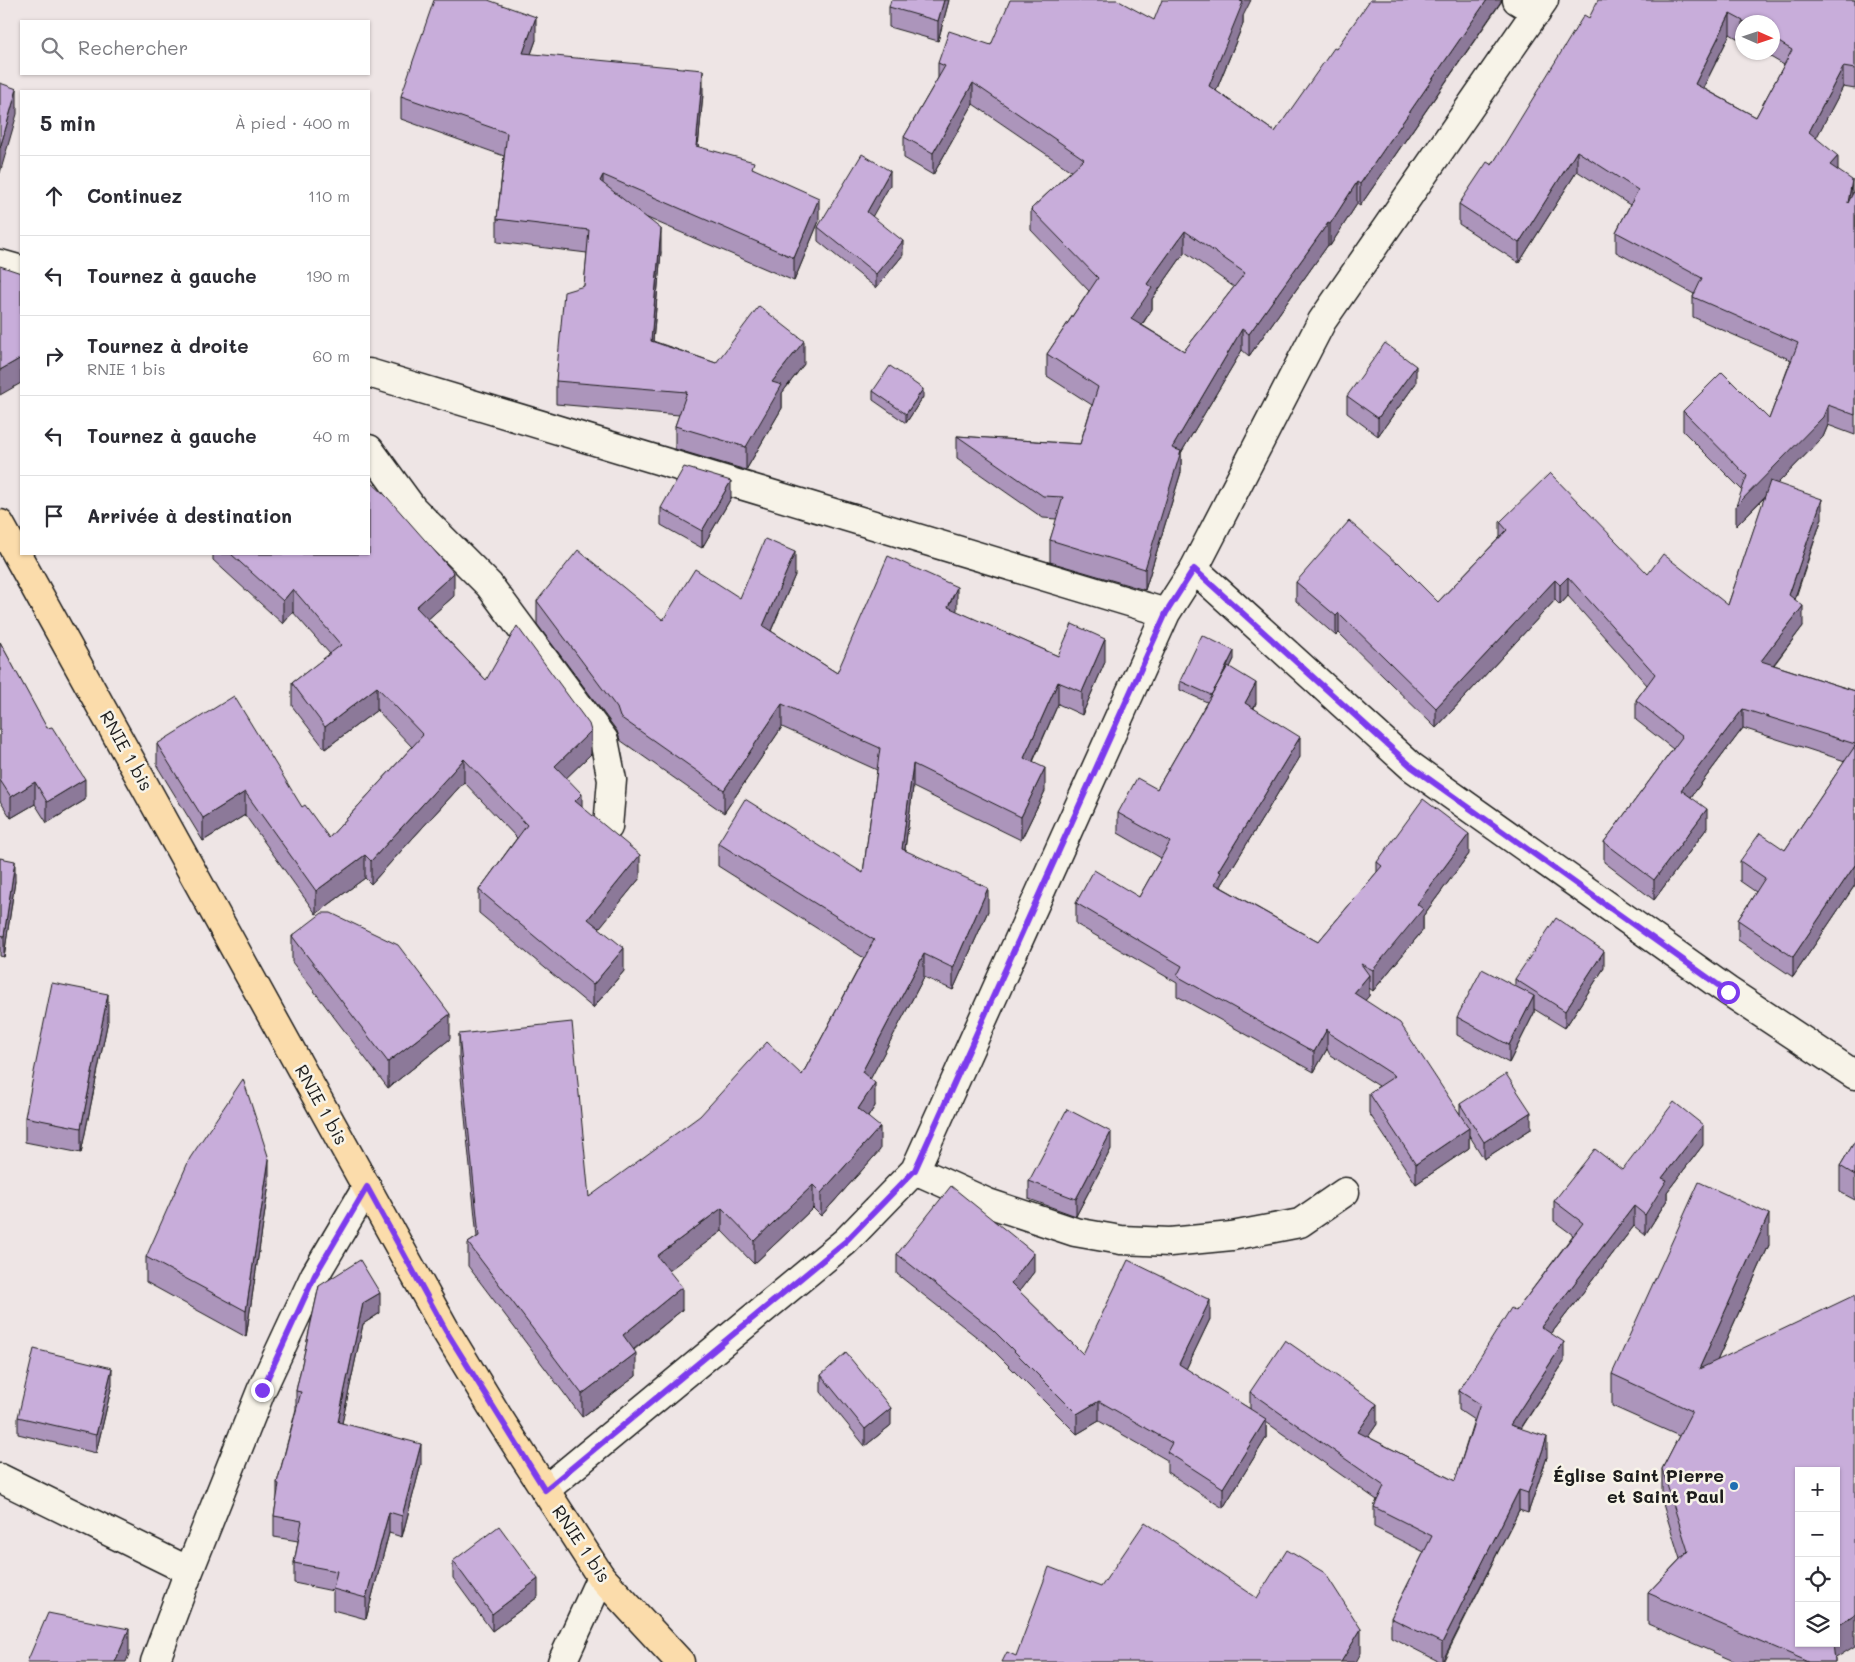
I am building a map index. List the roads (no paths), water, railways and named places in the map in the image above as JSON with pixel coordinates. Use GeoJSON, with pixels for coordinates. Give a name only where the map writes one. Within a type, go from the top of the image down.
{"type":"FeatureCollection","features":[{"type":"Feature","properties":{"kind":"main road","name":"RNIE 1 bis"},"geometry":{"type":"LineString","coordinates":[[0,524],[446,1331],[601,1578],[680,1662]]}},
{"type":"Feature","properties":{"kind":"street"},"geometry":{"type":"LineString","coordinates":[[545,1490],[846,1241],[915,1170],[1166,613],[1194,569],[1322,321],[1533,4]]}},
{"type":"Feature","properties":{"kind":"street"},"geometry":{"type":"LineString","coordinates":[[0,264],[20,270]]}},
{"type":"Feature","properties":{"kind":"street"},"geometry":{"type":"LineString","coordinates":[[370,373],[1166,613]]}},
{"type":"Feature","properties":{"kind":"street"},"geometry":{"type":"LineString","coordinates":[[370,450],[414,509],[489,585],[604,740],[612,780],[608,827]]}},
{"type":"Feature","properties":{"kind":"street"},"geometry":{"type":"LineString","coordinates":[[1194,569],[1412,767],[1728,992],[1855,1076]]}},
{"type":"Feature","properties":{"kind":"street"},"geometry":{"type":"LineString","coordinates":[[915,1170],[988,1203],[1075,1232],[1121,1240],[1160,1242],[1232,1236],[1300,1224],[1345,1192]]}},
{"type":"Feature","properties":{"kind":"street"},"geometry":{"type":"LineString","coordinates":[[155,1662],[189,1571],[262,1390],[315,1275],[367,1187]]}},
{"type":"Feature","properties":{"kind":"street"},"geometry":{"type":"LineString","coordinates":[[0,1478],[189,1571]]}},
{"type":"Feature","properties":{"kind":"street"},"geometry":{"type":"LineString","coordinates":[[562,1662],[601,1578]]}},
{"type":"Feature","properties":{"kind":"place","name":"Église Saint Pierre et Saint Paul"},"geometry":{"type":"Point","coordinates":[1734,1486]}}]}
